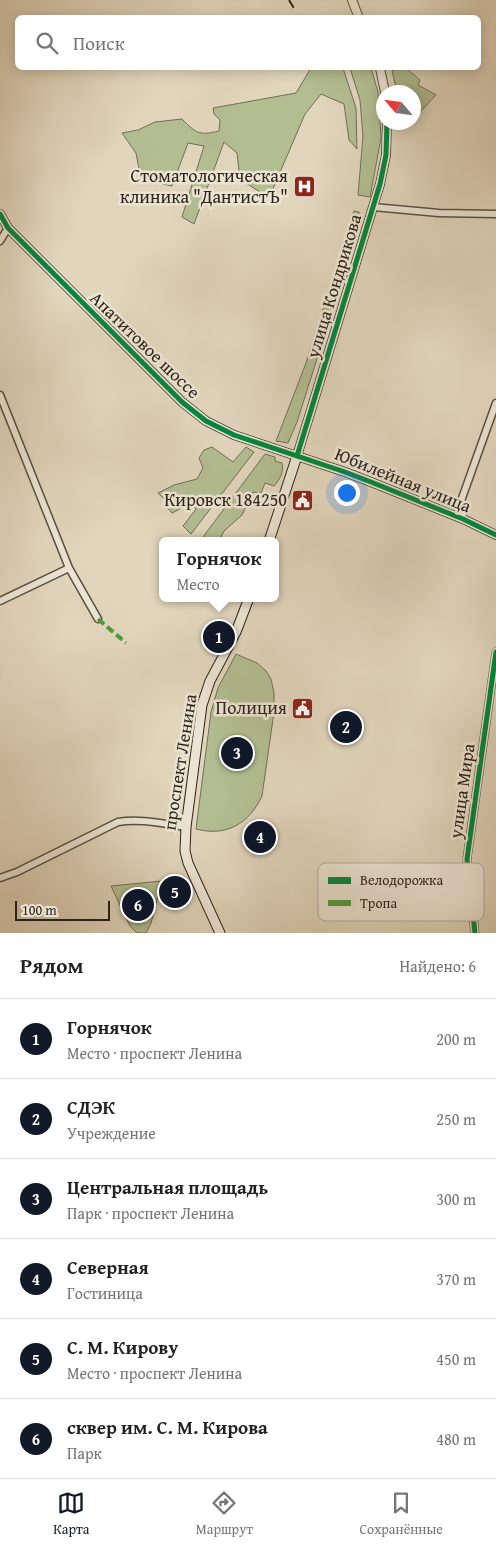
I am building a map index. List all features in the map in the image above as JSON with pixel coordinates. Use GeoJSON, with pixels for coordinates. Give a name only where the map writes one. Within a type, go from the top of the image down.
{"type":"FeatureCollection","features":[{"type":"Feature","properties":{"kind":"main road"},"geometry":{"type":"LineString","coordinates":[[270,537],[297,456]]}},
{"type":"Feature","properties":{"kind":"main road","name":"проспект Ленина"},"geometry":{"type":"LineString","coordinates":[[220,933],[188,863],[185,851],[185,830],[202,705],[210,681],[236,632],[247,602]]}},
{"type":"Feature","properties":{"kind":"street"},"geometry":{"type":"LineString","coordinates":[[352,0],[358,15]]}},
{"type":"Feature","properties":{"kind":"street"},"geometry":{"type":"LineString","coordinates":[[381,70],[384,85]]}},
{"type":"Feature","properties":{"kind":"street","name":"улица Кондрикова"},"geometry":{"type":"LineString","coordinates":[[297,456],[373,207],[386,154],[387,130]]}},
{"type":"Feature","properties":{"kind":"street"},"geometry":{"type":"LineString","coordinates":[[373,207],[439,213],[496,214]]}},
{"type":"Feature","properties":{"kind":"street","name":"Апатитовое шоссе"},"geometry":{"type":"LineString","coordinates":[[0,214],[8,228],[182,402],[206,421],[234,435],[297,456]]}},
{"type":"Feature","properties":{"kind":"street"},"geometry":{"type":"LineString","coordinates":[[0,241],[8,228]]}},
{"type":"Feature","properties":{"kind":"street"},"geometry":{"type":"LineString","coordinates":[[0,395],[69,568],[98,619]]}},
{"type":"Feature","properties":{"kind":"street"},"geometry":{"type":"LineString","coordinates":[[463,519],[461,501],[496,403]]}},
{"type":"Feature","properties":{"kind":"street","name":"Юбилейная улица"},"geometry":{"type":"LineString","coordinates":[[297,456],[362,478],[463,519],[496,535]]}},
{"type":"Feature","properties":{"kind":"street"},"geometry":{"type":"LineString","coordinates":[[0,601],[69,568]]}},
{"type":"Feature","properties":{"kind":"street","name":"улица Мира"},"geometry":{"type":"LineString","coordinates":[[467,863],[496,652]]}},
{"type":"Feature","properties":{"kind":"street"},"geometry":{"type":"LineString","coordinates":[[0,878],[17,872],[125,820],[170,824],[185,830]]}},
{"type":"Feature","properties":{"kind":"green space"},"geometry":{"type":"Polygon","coordinates":[[[310,70],[344,70],[356,108],[357,149],[349,140],[344,104],[321,94],[305,114],[269,198],[240,179],[237,153],[224,142],[194,224],[182,217],[204,146],[188,143],[172,186],[141,179],[136,153],[122,133],[138,130],[155,122],[182,119],[198,132],[219,131],[220,120],[214,114],[213,108],[296,93],[310,70]]]}},
{"type":"Feature","properties":{"kind":"green space"},"geometry":{"type":"Polygon","coordinates":[[[351,70],[372,70],[376,85],[376,130],[380,130],[381,138],[370,197],[358,195],[363,136],[360,100],[351,70]]]}},
{"type":"Feature","properties":{"kind":"green space"},"geometry":{"type":"Polygon","coordinates":[[[394,70],[408,70],[420,80],[418,85],[395,85],[392,71],[394,70]]]}},
{"type":"Feature","properties":{"kind":"green space"},"geometry":{"type":"Polygon","coordinates":[[[421,87],[436,95],[421,111],[421,87]]]}},
{"type":"Feature","properties":{"kind":"green space"},"geometry":{"type":"Polygon","coordinates":[[[354,211],[359,212],[362,217],[297,422],[288,443],[276,441],[306,363],[354,211]]]}},
{"type":"Feature","properties":{"kind":"green space"},"geometry":{"type":"Polygon","coordinates":[[[212,447],[233,462],[246,447],[254,452],[191,534],[183,526],[196,509],[188,501],[180,509],[172,513],[165,505],[167,502],[158,493],[174,485],[197,479],[203,468],[199,458],[204,450],[212,447]]]}},
{"type":"Feature","properties":{"kind":"green space"},"geometry":{"type":"Polygon","coordinates":[[[265,454],[275,457],[275,461],[282,463],[280,478],[274,486],[265,483],[261,493],[253,492],[242,515],[224,531],[221,537],[203,537],[265,454]]]}},
{"type":"Feature","properties":{"kind":"green space"},"geometry":{"type":"Polygon","coordinates":[[[236,654],[257,663],[266,671],[271,679],[274,693],[274,712],[262,796],[250,814],[235,826],[217,831],[196,829],[211,712],[218,688],[236,654]]]}},
{"type":"Feature","properties":{"kind":"green space"},"geometry":{"type":"Polygon","coordinates":[[[162,881],[151,923],[146,933],[137,933],[130,926],[111,886],[162,881]]]}},
{"type":"Feature","properties":{"kind":"railway"},"geometry":{"type":"LineString","coordinates":[[289,0],[298,15]]}},
{"type":"Feature","properties":{"kind":"marked path"},"geometry":{"type":"LineString","coordinates":[[98,619],[126,643]]}},
{"type":"Feature","properties":{"kind":"cycle path"},"geometry":{"type":"LineString","coordinates":[[297,456],[380,184],[386,155],[387,130]]}},
{"type":"Feature","properties":{"kind":"cycle path"},"geometry":{"type":"LineString","coordinates":[[0,214],[8,228],[182,402],[206,421],[234,435],[371,482],[463,519],[496,535]]}},
{"type":"Feature","properties":{"kind":"cycle path"},"geometry":{"type":"LineString","coordinates":[[467,863],[496,652]]}},
{"type":"Feature","properties":{"kind":"cycle path"},"geometry":{"type":"LineString","coordinates":[[474,921],[475,933]]}},
{"type":"Feature","properties":{"kind":"place","name":"Стоматологическая клиника \"ДантистЪ\""},"geometry":{"type":"Point","coordinates":[304,186]}},
{"type":"Feature","properties":{"kind":"place","name":"Кировск 184250"},"geometry":{"type":"Point","coordinates":[303,500]}},
{"type":"Feature","properties":{"kind":"place","name":"Горнячок"},"geometry":{"type":"Point","coordinates":[219,637]}},
{"type":"Feature","properties":{"kind":"place","name":"Полиция"},"geometry":{"type":"Point","coordinates":[303,708]}},
{"type":"Feature","properties":{"kind":"place","name":"СДЭК"},"geometry":{"type":"Point","coordinates":[346,727]}},
{"type":"Feature","properties":{"kind":"place","name":"Центральная площадь"},"geometry":{"type":"Point","coordinates":[237,753]}},
{"type":"Feature","properties":{"kind":"place","name":"Северная"},"geometry":{"type":"Point","coordinates":[260,837]}},
{"type":"Feature","properties":{"kind":"place","name":"С. М. Кирову"},"geometry":{"type":"Point","coordinates":[175,892]}},
{"type":"Feature","properties":{"kind":"place","name":"сквер им. С. М. Кирова"},"geometry":{"type":"Point","coordinates":[138,905]}}]}
